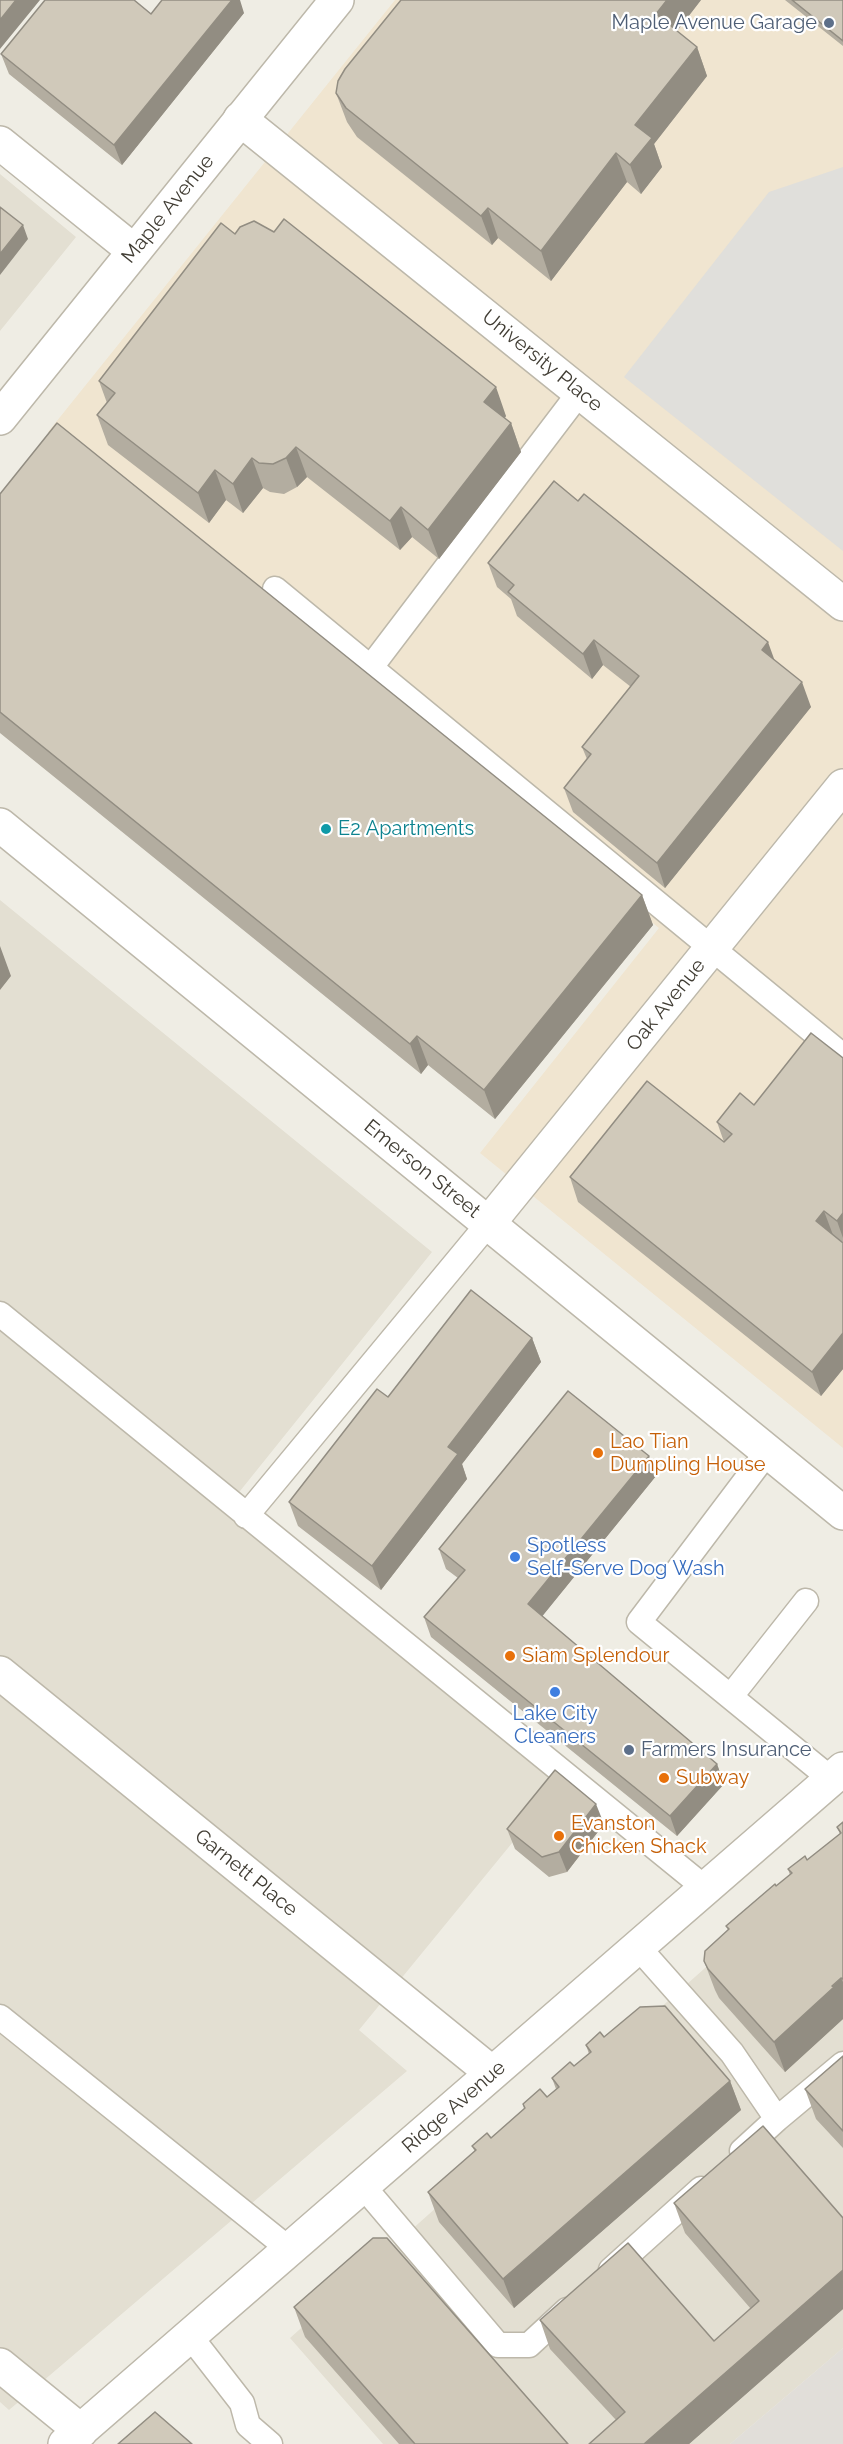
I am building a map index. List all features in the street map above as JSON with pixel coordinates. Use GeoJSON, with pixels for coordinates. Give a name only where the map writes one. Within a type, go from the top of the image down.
{"type":"FeatureCollection","features":[{"type":"Feature","properties":{"kind":"street","name":"Maple Avenue"},"geometry":{"type":"LineString","coordinates":[[0,418],[337,0]]}},
{"type":"Feature","properties":{"kind":"street","name":"University Place"},"geometry":{"type":"LineString","coordinates":[[240,119],[843,604]]}},
{"type":"Feature","properties":{"kind":"street"},"geometry":{"type":"LineString","coordinates":[[0,143],[134,251]]}},
{"type":"Feature","properties":{"kind":"street","name":"Oak Avenue"},"geometry":{"type":"LineString","coordinates":[[489,1224],[843,786]]}},
{"type":"Feature","properties":{"kind":"street","name":"Emerson Street"},"geometry":{"type":"LineString","coordinates":[[0,825],[843,1513]]}},
{"type":"Feature","properties":{"kind":"street","name":"Garnett Place"},"geometry":{"type":"LineString","coordinates":[[0,1673],[492,2073]]}},
{"type":"Feature","properties":{"kind":"street","name":"Ridge Avenue"},"geometry":{"type":"LineString","coordinates":[[73,2437],[837,1774]]}},
{"type":"Feature","properties":{"kind":"street"},"geometry":{"type":"LineString","coordinates":[[0,2366],[73,2437]]}},
{"type":"Feature","properties":{"kind":"lane"},"geometry":{"type":"LineString","coordinates":[[371,667],[580,392]]}},
{"type":"Feature","properties":{"kind":"lane"},"geometry":{"type":"LineString","coordinates":[[275,589],[843,1056]]}},
{"type":"Feature","properties":{"kind":"lane"},"geometry":{"type":"LineString","coordinates":[[246,1516],[489,1224]]}},
{"type":"Feature","properties":{"kind":"lane"},"geometry":{"type":"LineString","coordinates":[[0,1314],[705,1888]]}},
{"type":"Feature","properties":{"kind":"lane"},"geometry":{"type":"LineString","coordinates":[[768,1451],[639,1622],[731,1696],[837,1774]]}},
{"type":"Feature","properties":{"kind":"lane"},"geometry":{"type":"LineString","coordinates":[[731,1696],[806,1601]]}},
{"type":"Feature","properties":{"kind":"lane"},"geometry":{"type":"LineString","coordinates":[[638,1947],[732,2052],[777,2119]]}},
{"type":"Feature","properties":{"kind":"lane"},"geometry":{"type":"LineString","coordinates":[[0,2017],[289,2249]]}},
{"type":"Feature","properties":{"kind":"lane"},"geometry":{"type":"LineString","coordinates":[[363,2186],[498,2345],[529,2345],[777,2119],[843,2064]]}},
{"type":"Feature","properties":{"kind":"lane"},"geometry":{"type":"LineString","coordinates":[[190,2336],[242,2403],[248,2425],[270,2444]]}},
{"type":"Feature","properties":{"kind":"shaded area"},"geometry":{"type":"Polygon","coordinates":[[[395,0],[843,0],[843,1448],[480,1153],[659,928],[48,432],[395,0]]]}},
{"type":"Feature","properties":{"kind":"shaded area"},"geometry":{"type":"Polygon","coordinates":[[[843,167],[843,551],[624,377],[769,192],[843,167]]]}},
{"type":"Feature","properties":{"kind":"shaded area"},"geometry":{"type":"Polygon","coordinates":[[[0,174],[76,237],[0,331],[0,174]]]}},
{"type":"Feature","properties":{"kind":"shaded area"},"geometry":{"type":"Polygon","coordinates":[[[0,900],[432,1252],[224,1511],[562,1782],[359,2030],[407,2071],[9,2410],[0,2402],[0,900]]]}},
{"type":"Feature","properties":{"kind":"shaded area"},"geometry":{"type":"Polygon","coordinates":[[[843,1845],[843,2348],[730,2444],[383,2444],[290,2338],[843,1845]]]}},
{"type":"Feature","properties":{"kind":"shaded area"},"geometry":{"type":"Polygon","coordinates":[[[843,2348],[843,2444],[730,2444],[843,2348]]]}},
{"type":"Feature","properties":{"kind":"building"},"geometry":{"type":"Polygon","coordinates":[[[0,0],[16,0],[0,20],[0,0]]]}},
{"type":"Feature","properties":{"kind":"building"},"geometry":{"type":"Polygon","coordinates":[[[45,0],[134,0],[151,14],[162,0],[232,0],[114,145],[1,54],[45,0]]]}},
{"type":"Feature","properties":{"kind":"building"},"geometry":{"type":"Polygon","coordinates":[[[401,0],[667,0],[656,14],[697,47],[635,125],[652,138],[630,165],[616,153],[541,251],[488,208],[481,216],[346,108],[336,93],[338,81],[345,69],[401,0]]]}},
{"type":"Feature","properties":{"kind":"building","name":"Maple Avenue Garage"},"geometry":{"type":"Polygon","coordinates":[[[792,0],[843,0],[843,41],[792,0]]]}},
{"type":"Feature","properties":{"kind":"building"},"geometry":{"type":"Polygon","coordinates":[[[0,207],[23,225],[0,254],[0,207]]]}},
{"type":"Feature","properties":{"kind":"building"},"geometry":{"type":"Polygon","coordinates":[[[284,219],[496,387],[484,402],[511,423],[428,530],[401,507],[390,521],[296,447],[286,458],[273,464],[259,463],[252,458],[233,484],[215,470],[198,493],[97,415],[115,393],[99,381],[221,223],[235,234],[240,227],[254,221],[274,232],[284,219]]]}},
{"type":"Feature","properties":{"kind":"building","name":"E2 Apartments"},"geometry":{"type":"Polygon","coordinates":[[[57,423],[642,895],[484,1090],[417,1036],[410,1044],[0,712],[0,494],[57,423]]]}},
{"type":"Feature","properties":{"kind":"building"},"geometry":{"type":"Polygon","coordinates":[[[554,481],[578,501],[584,494],[768,642],[762,650],[802,682],[657,863],[564,788],[591,754],[582,747],[639,676],[594,640],[583,654],[508,592],[514,585],[488,563],[554,481]]]}},
{"type":"Feature","properties":{"kind":"building"},"geometry":{"type":"Polygon","coordinates":[[[811,1033],[843,1058],[843,1213],[837,1221],[824,1211],[816,1221],[843,1243],[843,1333],[812,1372],[570,1177],[647,1081],[724,1142],[732,1134],[717,1122],[740,1093],[754,1105],[811,1033]]]}},
{"type":"Feature","properties":{"kind":"building"},"geometry":{"type":"Polygon","coordinates":[[[471,1290],[532,1338],[448,1447],[458,1454],[372,1566],[289,1502],[377,1389],[388,1397],[471,1290]]]}},
{"type":"Feature","properties":{"kind":"building"},"geometry":{"type":"Polygon","coordinates":[[[568,1391],[649,1456],[528,1604],[717,1764],[670,1816],[424,1617],[465,1570],[439,1549],[568,1391]]]}},
{"type":"Feature","properties":{"kind":"building"},"geometry":{"type":"Polygon","coordinates":[[[555,1770],[596,1804],[559,1852],[542,1857],[507,1829],[555,1770]]]}},
{"type":"Feature","properties":{"kind":"building"},"geometry":{"type":"Polygon","coordinates":[[[843,1822],[843,1979],[841,1978],[832,1986],[834,1987],[774,2042],[708,1969],[704,1961],[705,1951],[729,1929],[726,1926],[775,1884],[776,1886],[792,1873],[788,1869],[805,1856],[807,1860],[841,1833],[837,1827],[843,1822]]]}},
{"type":"Feature","properties":{"kind":"building"},"geometry":{"type":"Polygon","coordinates":[[[665,2006],[730,2081],[503,2279],[428,2192],[476,2150],[472,2146],[487,2133],[491,2138],[525,2108],[523,2104],[540,2089],[547,2097],[559,2087],[552,2078],[570,2062],[574,2066],[591,2052],[586,2045],[600,2032],[604,2037],[640,2007],[665,2006]]]}},
{"type":"Feature","properties":{"kind":"building"},"geometry":{"type":"Polygon","coordinates":[[[843,2056],[843,2131],[805,2089],[843,2056]]]}},
{"type":"Feature","properties":{"kind":"building"},"geometry":{"type":"Polygon","coordinates":[[[763,2126],[843,2218],[843,2270],[644,2444],[589,2444],[625,2412],[540,2320],[628,2243],[714,2341],[759,2301],[674,2203],[763,2126]]]}},
{"type":"Feature","properties":{"kind":"building"},"geometry":{"type":"Polygon","coordinates":[[[373,2238],[387,2238],[568,2444],[415,2444],[294,2307],[373,2238]]]}},
{"type":"Feature","properties":{"kind":"building"},"geometry":{"type":"Polygon","coordinates":[[[155,2412],[192,2444],[118,2444],[155,2412]]]}},
{"type":"Feature","properties":{"kind":"place","name":"Maple Avenue Garage"},"geometry":{"type":"Point","coordinates":[829,23]}},
{"type":"Feature","properties":{"kind":"place","name":"E2 Apartments"},"geometry":{"type":"Point","coordinates":[326,829]}},
{"type":"Feature","properties":{"kind":"place","name":"Lao Tian Dumpling House"},"geometry":{"type":"Point","coordinates":[598,1453]}},
{"type":"Feature","properties":{"kind":"place","name":"Spotless Self-Serve Dog Wash"},"geometry":{"type":"Point","coordinates":[515,1557]}},
{"type":"Feature","properties":{"kind":"place","name":"Siam Splendour"},"geometry":{"type":"Point","coordinates":[510,1656]}},
{"type":"Feature","properties":{"kind":"place","name":"Lake City Cleaners"},"geometry":{"type":"Point","coordinates":[555,1692]}},
{"type":"Feature","properties":{"kind":"place","name":"Farmers Insurance"},"geometry":{"type":"Point","coordinates":[629,1750]}},
{"type":"Feature","properties":{"kind":"place","name":"Subway"},"geometry":{"type":"Point","coordinates":[664,1778]}},
{"type":"Feature","properties":{"kind":"place","name":"Evanston Chicken Shack"},"geometry":{"type":"Point","coordinates":[559,1836]}}]}
